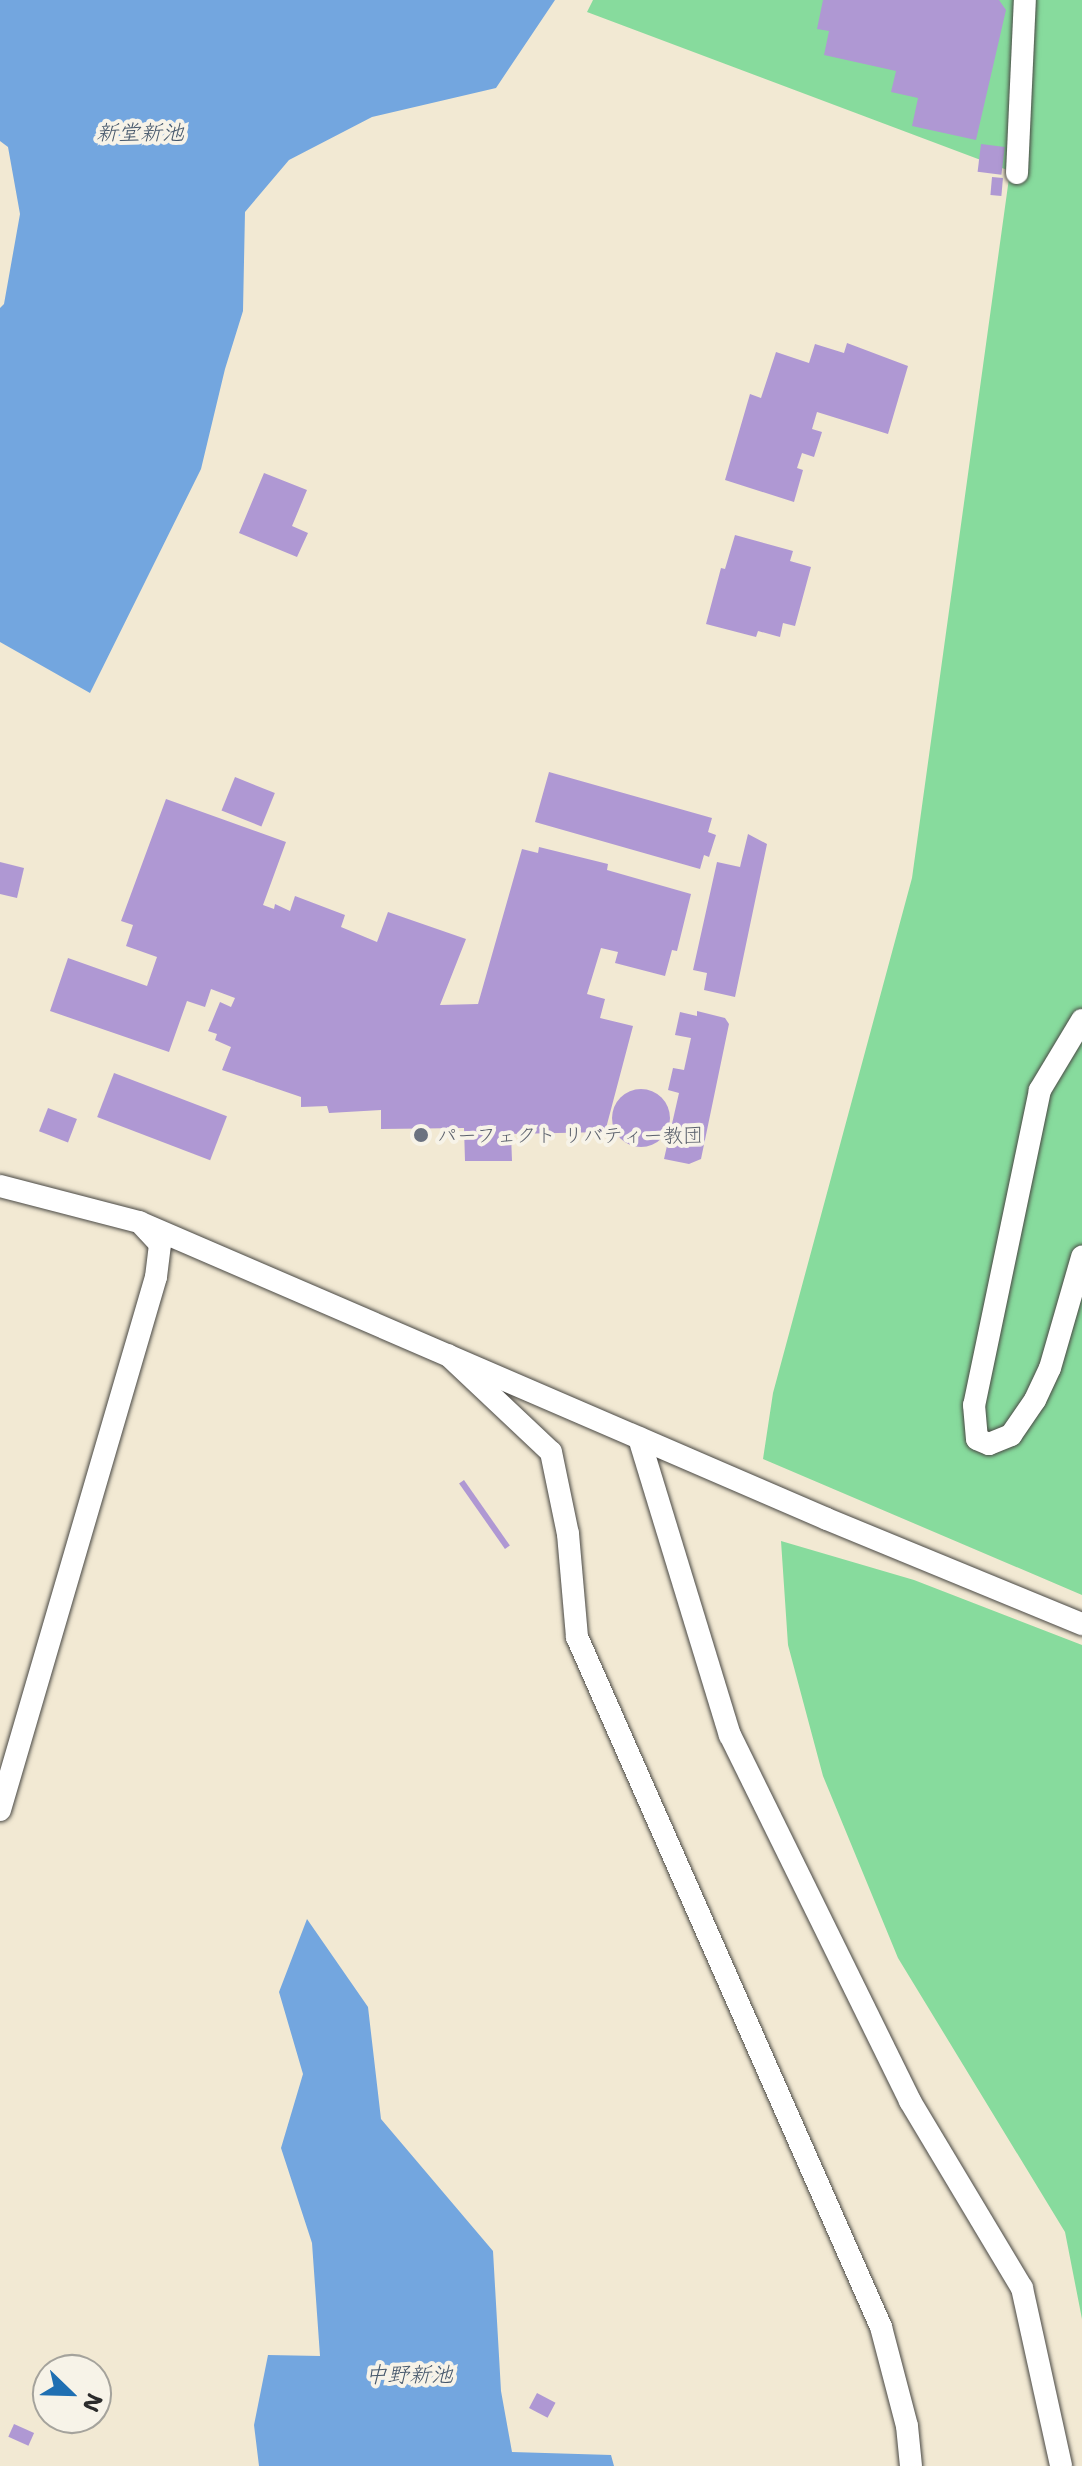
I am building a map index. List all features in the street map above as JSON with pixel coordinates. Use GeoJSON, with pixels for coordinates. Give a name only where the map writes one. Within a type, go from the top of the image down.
{"type":"FeatureCollection","features":[{"type":"Feature","properties":{"kind":"lane"},"geometry":{"type":"LineString","coordinates":[[1017,173],[1025,0]]}},
{"type":"Feature","properties":{"kind":"lane"},"geometry":{"type":"LineString","coordinates":[[1082,1020],[1040,1090],[974,1405],[977,1439],[989,1444],[1011,1435],[1035,1400],[1050,1368],[1082,1257]]}},
{"type":"Feature","properties":{"kind":"lane"},"geometry":{"type":"LineString","coordinates":[[0,1186],[139,1222],[639,1438],[1082,1624]]}},
{"type":"Feature","properties":{"kind":"lane"},"geometry":{"type":"LineString","coordinates":[[0,1810],[0,1800],[156,1277],[160,1244],[139,1222]]}},
{"type":"Feature","properties":{"kind":"lane"},"geometry":{"type":"LineString","coordinates":[[448,1355],[551,1452],[568,1534],[577,1637],[881,2327],[907,2426],[911,2466]]}},
{"type":"Feature","properties":{"kind":"lane"},"geometry":{"type":"LineString","coordinates":[[639,1438],[730,1735],[910,2101],[1022,2288],[1061,2466]]}},
{"type":"Feature","properties":{"kind":"green space"},"geometry":{"type":"Polygon","coordinates":[[[593,0],[1082,0],[1082,1595],[763,1459],[773,1393],[912,878],[1010,171],[587,12],[593,0]]]}},
{"type":"Feature","properties":{"kind":"green space"},"geometry":{"type":"Polygon","coordinates":[[[781,1541],[914,1580],[1082,1645],[1082,2319],[1065,2232],[898,1958],[823,1776],[788,1645],[781,1541]]]}},
{"type":"Feature","properties":{"kind":"water","name":"新堂新池"},"geometry":{"type":"Polygon","coordinates":[[[0,0],[555,0],[496,88],[372,117],[289,160],[245,212],[243,311],[225,369],[201,469],[90,693],[0,642],[0,308],[4,304],[20,214],[8,147],[0,141],[0,0]]]}},
{"type":"Feature","properties":{"kind":"water","name":"中野新池"},"geometry":{"type":"Polygon","coordinates":[[[307,1919],[368,2007],[381,2119],[493,2251],[501,2391],[512,2452],[611,2455],[614,2466],[259,2466],[254,2425],[268,2355],[320,2356],[312,2243],[281,2148],[303,2074],[279,1992],[307,1919]]]}},
{"type":"Feature","properties":{"kind":"building"},"geometry":{"type":"Polygon","coordinates":[[[823,0],[999,0],[1006,10],[976,140],[912,126],[918,98],[891,92],[896,71],[824,55],[829,31],[817,29],[823,0]]]}},
{"type":"Feature","properties":{"kind":"building"},"geometry":{"type":"Polygon","coordinates":[[[981,144],[1005,147],[1001,175],[978,172],[981,144]]]}},
{"type":"Feature","properties":{"kind":"building"},"geometry":{"type":"Polygon","coordinates":[[[992,177],[1003,178],[1001,196],[990,195],[992,177]]]}},
{"type":"Feature","properties":{"kind":"building"},"geometry":{"type":"Polygon","coordinates":[[[847,343],[908,366],[888,434],[817,412],[812,429],[822,432],[814,457],[802,453],[797,468],[803,470],[794,502],[725,480],[750,394],[761,398],[776,352],[809,363],[815,344],[844,353],[847,343]]]}},
{"type":"Feature","properties":{"kind":"building"},"geometry":{"type":"Polygon","coordinates":[[[264,473],[307,490],[292,526],[308,533],[297,557],[239,533],[264,473]]]}},
{"type":"Feature","properties":{"kind":"building"},"geometry":{"type":"Polygon","coordinates":[[[735,535],[793,551],[790,561],[811,567],[795,626],[783,623],[780,637],[758,631],[756,637],[706,624],[721,568],[725,569],[735,535]]]}},
{"type":"Feature","properties":{"kind":"building"},"geometry":{"type":"Polygon","coordinates":[[[549,772],[712,818],[708,832],[716,835],[709,857],[704,855],[700,869],[535,822],[549,772]]]}},
{"type":"Feature","properties":{"kind":"building"},"geometry":{"type":"Polygon","coordinates":[[[235,777],[275,793],[261,826],[222,810],[235,777]]]}},
{"type":"Feature","properties":{"kind":"building"},"geometry":{"type":"Polygon","coordinates":[[[166,799],[286,842],[263,905],[274,909],[275,904],[290,911],[295,896],[345,915],[341,927],[377,942],[388,912],[466,939],[440,1005],[478,1004],[522,849],[538,853],[539,847],[608,864],[607,870],[691,894],[677,951],[672,950],[665,976],[615,963],[618,952],[601,948],[587,994],[605,999],[600,1018],[633,1026],[605,1132],[511,1134],[512,1161],[465,1161],[464,1128],[381,1129],[381,1110],[329,1113],[327,1106],[301,1107],[301,1097],[222,1070],[231,1047],[215,1040],[217,1034],[208,1031],[220,1002],[231,1007],[235,998],[211,989],[205,1007],[187,1001],[169,1052],[50,1011],[68,958],[147,986],[157,957],[126,946],[133,925],[121,921],[166,799]]]}},
{"type":"Feature","properties":{"kind":"building"},"geometry":{"type":"Polygon","coordinates":[[[748,834],[767,844],[735,997],[704,990],[707,973],[693,970],[717,862],[740,867],[748,834]]]}},
{"type":"Feature","properties":{"kind":"building"},"geometry":{"type":"Polygon","coordinates":[[[0,862],[24,868],[17,898],[0,894],[0,862]]]}},
{"type":"Feature","properties":{"kind":"building"},"geometry":{"type":"Polygon","coordinates":[[[697,1011],[725,1018],[729,1024],[701,1159],[689,1164],[664,1159],[679,1093],[668,1090],[673,1068],[684,1070],[691,1038],[675,1035],[680,1012],[697,1016],[697,1011]]]}},
{"type":"Feature","properties":{"kind":"building"},"geometry":{"type":"Polygon","coordinates":[[[114,1073],[227,1116],[210,1160],[97,1117],[114,1073]]]}},
{"type":"Feature","properties":{"kind":"building"},"geometry":{"type":"Polygon","coordinates":[[[641,1089],[662,1097],[670,1118],[662,1139],[641,1147],[620,1139],[612,1118],[620,1097],[641,1089]]]}},
{"type":"Feature","properties":{"kind":"building"},"geometry":{"type":"Polygon","coordinates":[[[48,1108],[77,1119],[68,1142],[39,1131],[48,1108]]]}},
{"type":"Feature","properties":{"kind":"building"},"geometry":{"type":"Polygon","coordinates":[[[464,1480],[510,1546],[505,1549],[459,1483],[464,1480]]]}},
{"type":"Feature","properties":{"kind":"building"},"geometry":{"type":"Polygon","coordinates":[[[537,2393],[556,2403],[548,2418],[529,2408],[537,2393]]]}},
{"type":"Feature","properties":{"kind":"building"},"geometry":{"type":"Polygon","coordinates":[[[14,2424],[34,2434],[28,2446],[8,2437],[14,2424]]]}},
{"type":"Feature","properties":{"kind":"place","name":"パーフェクト リバティー教団"},"geometry":{"type":"Point","coordinates":[421,1135]}}]}
